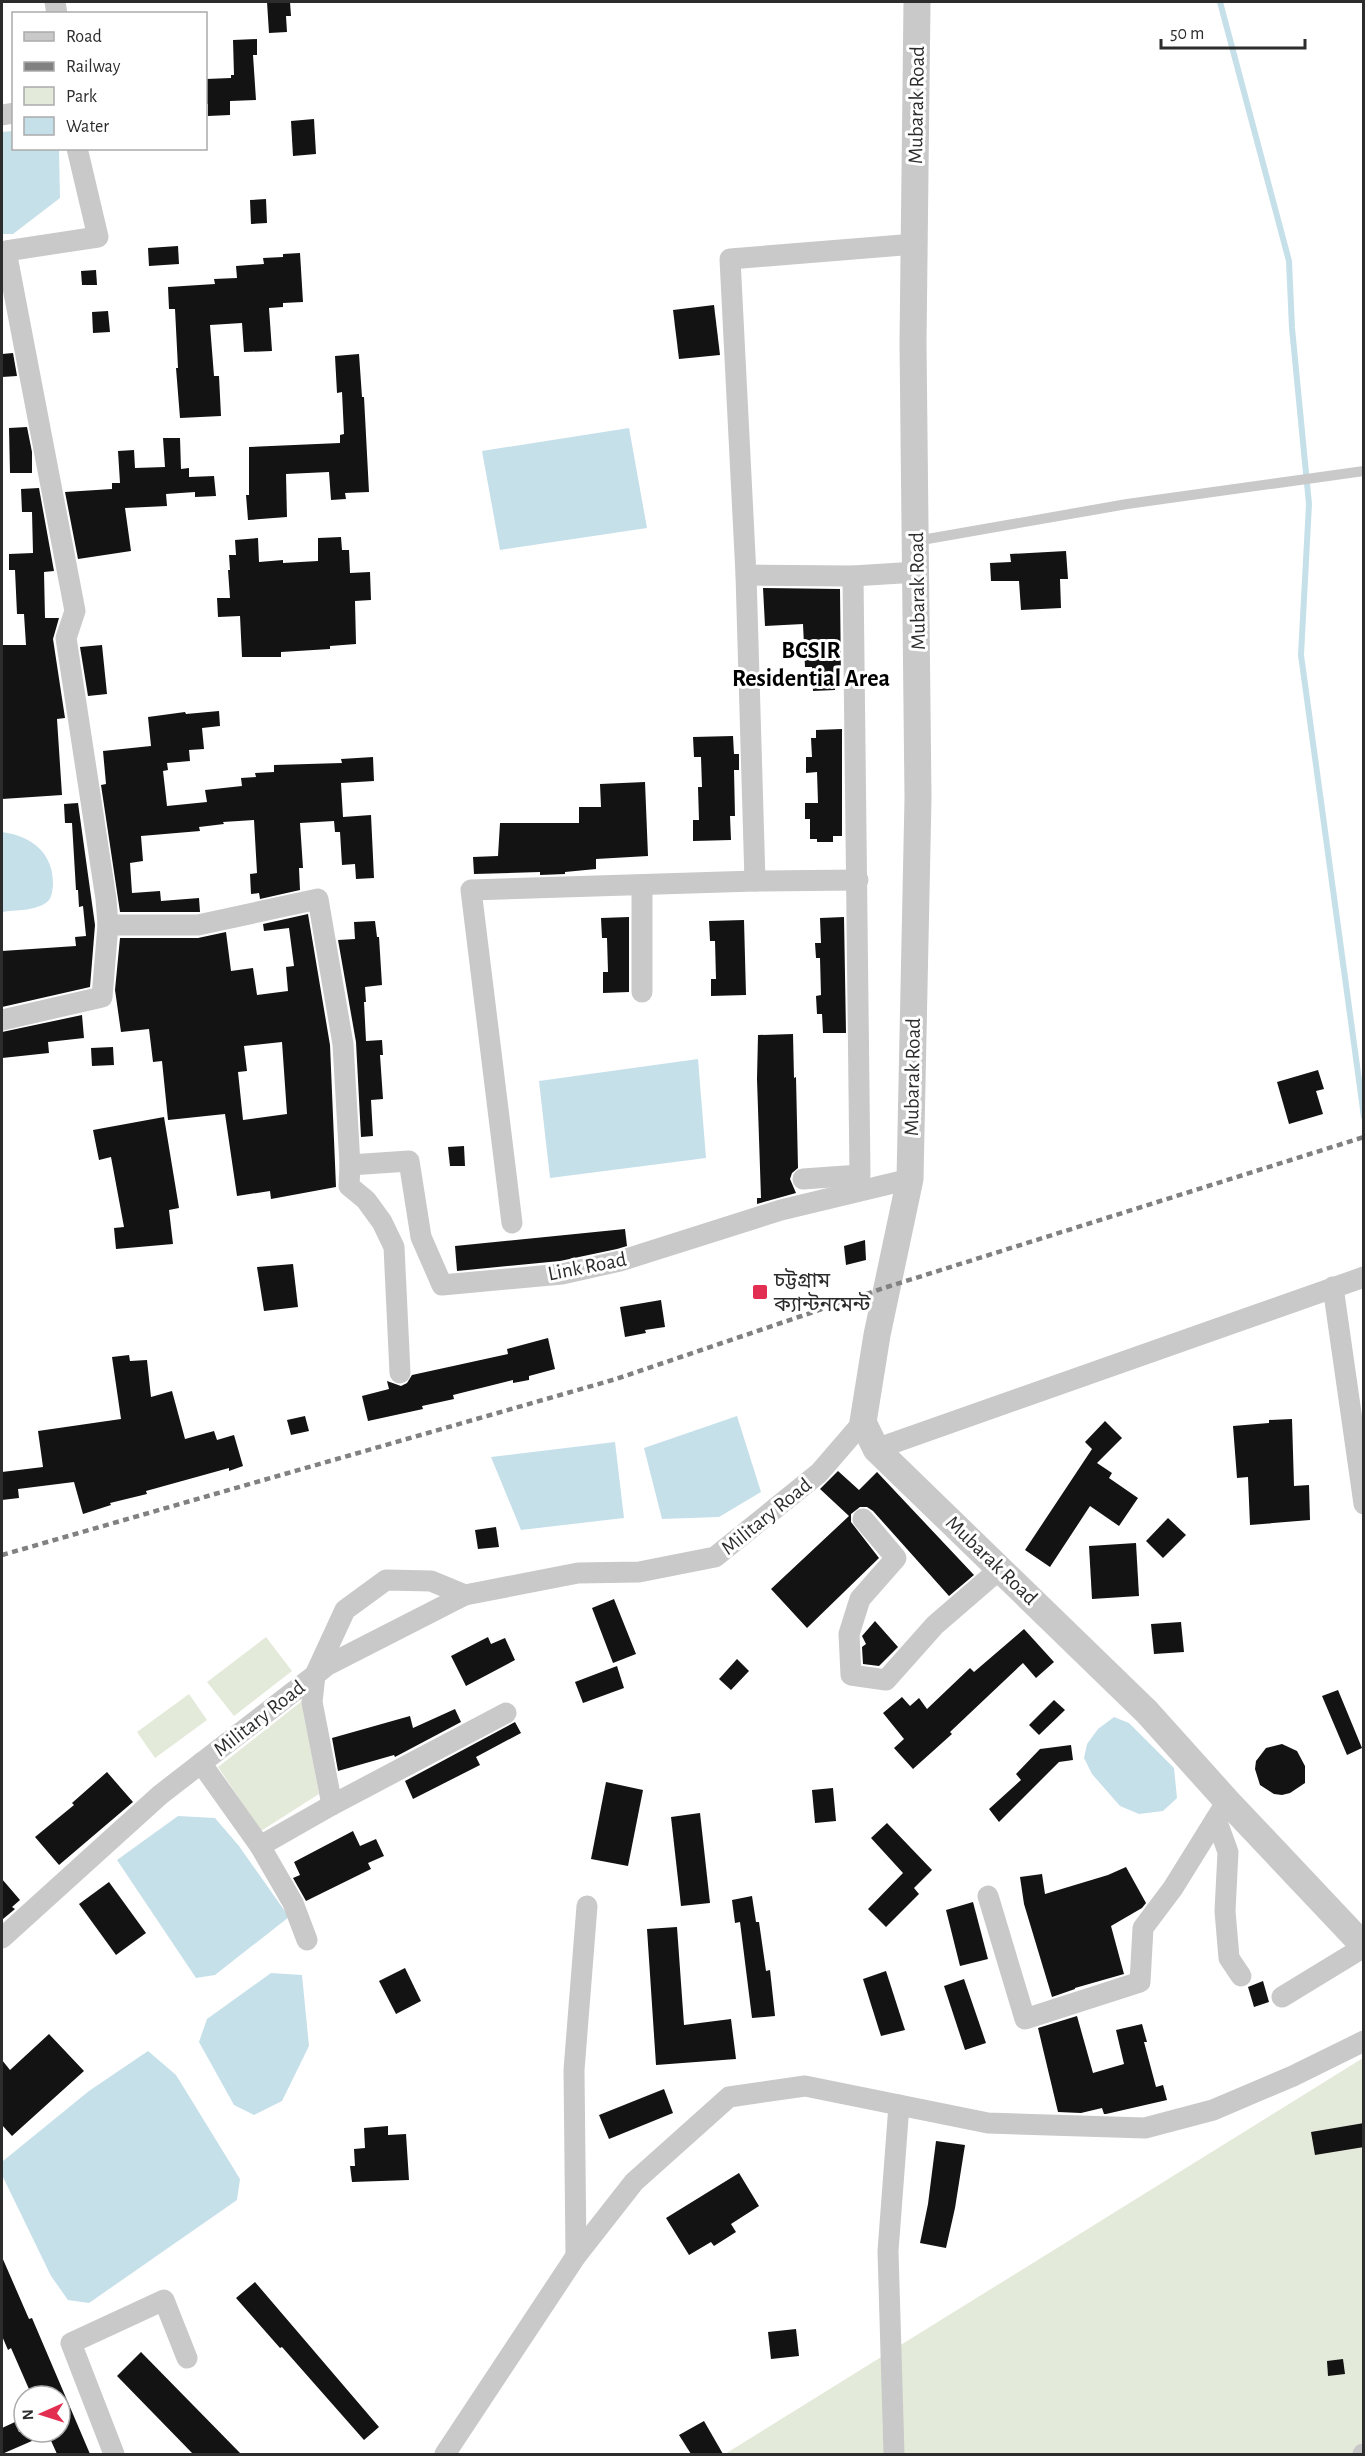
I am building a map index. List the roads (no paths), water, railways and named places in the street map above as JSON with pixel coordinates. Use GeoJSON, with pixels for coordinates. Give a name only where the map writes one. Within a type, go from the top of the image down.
{"type":"FeatureCollection","features":[{"type":"Feature","properties":{"kind":"street","name":"Mubarak Road"},"geometry":{"type":"LineString","coordinates":[[917,2],[913,343],[918,798],[910,1179],[877,1335],[863,1422],[876,1449],[1147,1712],[1222,1810],[1364,1946]]}},
{"type":"Feature","properties":{"kind":"street"},"geometry":{"type":"LineString","coordinates":[[2,1020],[102,997],[108,925],[66,638],[75,611],[6,251],[98,237],[77,150]]}},
{"type":"Feature","properties":{"kind":"street"},"geometry":{"type":"LineString","coordinates":[[754,881],[746,575],[730,259],[915,244]]}},
{"type":"Feature","properties":{"kind":"street"},"geometry":{"type":"LineString","coordinates":[[746,575],[853,576],[917,572]]}},
{"type":"Feature","properties":{"kind":"street"},"geometry":{"type":"LineString","coordinates":[[803,1179],[860,1174],[853,576]]}},
{"type":"Feature","properties":{"kind":"street"},"geometry":{"type":"LineString","coordinates":[[512,1223],[471,890],[858,880]]}},
{"type":"Feature","properties":{"kind":"street"},"geometry":{"type":"LineString","coordinates":[[642,885],[642,992]]}},
{"type":"Feature","properties":{"kind":"street"},"geometry":{"type":"LineString","coordinates":[[108,925],[198,925],[318,899],[343,1044],[350,1165],[349,1186],[366,1200],[382,1222],[394,1247],[400,1373]]}},
{"type":"Feature","properties":{"kind":"street","name":"Link Road"},"geometry":{"type":"LineString","coordinates":[[350,1165],[409,1161],[421,1237],[442,1285],[562,1274],[620,1262],[781,1210],[910,1179]]}},
{"type":"Feature","properties":{"kind":"street"},"geometry":{"type":"LineString","coordinates":[[876,1449],[1364,1277]]}},
{"type":"Feature","properties":{"kind":"street"},"geometry":{"type":"LineString","coordinates":[[1333,1287],[1364,1504]]}},
{"type":"Feature","properties":{"kind":"street","name":"Military Road"},"geometry":{"type":"LineString","coordinates":[[2,1938],[160,1795],[315,1675],[345,1610],[386,1580],[431,1581],[465,1595],[578,1573],[639,1572],[715,1557],[819,1473],[863,1422]]}},
{"type":"Feature","properties":{"kind":"street"},"geometry":{"type":"LineString","coordinates":[[863,1519],[896,1558],[860,1599],[849,1634],[851,1676],[886,1680],[935,1625],[1001,1568]]}},
{"type":"Feature","properties":{"kind":"street"},"geometry":{"type":"LineString","coordinates":[[332,1805],[312,1702],[315,1675],[326,1666],[465,1595]]}},
{"type":"Feature","properties":{"kind":"street"},"geometry":{"type":"LineString","coordinates":[[260,1846],[332,1805],[506,1713]]}},
{"type":"Feature","properties":{"kind":"street"},"geometry":{"type":"LineString","coordinates":[[201,1763],[260,1846],[292,1903],[307,1940]]}},
{"type":"Feature","properties":{"kind":"street"},"geometry":{"type":"LineString","coordinates":[[988,1896],[1026,2019],[1140,1983],[1143,1928],[1173,1888],[1222,1810]]}},
{"type":"Feature","properties":{"kind":"street"},"geometry":{"type":"LineString","coordinates":[[1222,1810],[1228,1852],[1225,1911],[1229,1958],[1241,1976]]}},
{"type":"Feature","properties":{"kind":"street"},"geometry":{"type":"LineString","coordinates":[[576,2256],[574,2070],[587,1906]]}},
{"type":"Feature","properties":{"kind":"street"},"geometry":{"type":"LineString","coordinates":[[1282,1997],[1364,1946]]}},
{"type":"Feature","properties":{"kind":"street"},"geometry":{"type":"LineString","coordinates":[[445,2454],[576,2256],[634,2182],[729,2097],[805,2086],[988,2123],[1145,2128],[1213,2110],[1293,2076],[1364,2041]]}},
{"type":"Feature","properties":{"kind":"street"},"geometry":{"type":"LineString","coordinates":[[894,2454],[888,2251],[899,2105]]}},
{"type":"Feature","properties":{"kind":"street"},"geometry":{"type":"LineString","coordinates":[[114,2454],[71,2343],[164,2300],[187,2358]]}},
{"type":"Feature","properties":{"kind":"lane"},"geometry":{"type":"LineString","coordinates":[[916,541],[1127,504],[1364,471]]}},
{"type":"Feature","properties":{"kind":"water"},"geometry":{"type":"Polygon","coordinates":[[[12,131],[12,150],[59,150],[60,198],[13,234],[2,234],[2,132],[12,131]]]}},
{"type":"Feature","properties":{"kind":"water"},"geometry":{"type":"Polygon","coordinates":[[[629,428],[647,528],[500,550],[482,451],[629,428]]]}},
{"type":"Feature","properties":{"kind":"water"},"geometry":{"type":"Polygon","coordinates":[[[2,832],[23,837],[32,842],[45,855],[50,864],[52,895],[42,905],[31,909],[2,912],[2,832]]]}},
{"type":"Feature","properties":{"kind":"water"},"geometry":{"type":"Polygon","coordinates":[[[698,1059],[706,1158],[550,1178],[539,1081],[698,1059]]]}},
{"type":"Feature","properties":{"kind":"water"},"geometry":{"type":"Polygon","coordinates":[[[737,1416],[761,1492],[719,1517],[662,1519],[644,1448],[737,1416]]]}},
{"type":"Feature","properties":{"kind":"water"},"geometry":{"type":"Polygon","coordinates":[[[615,1442],[624,1518],[521,1530],[491,1457],[615,1442]]]}},
{"type":"Feature","properties":{"kind":"water"},"geometry":{"type":"Polygon","coordinates":[[[1114,1717],[1129,1723],[1174,1768],[1177,1798],[1163,1811],[1139,1814],[1120,1806],[1092,1774],[1084,1758],[1087,1744],[1098,1729],[1114,1717]]]}},
{"type":"Feature","properties":{"kind":"water"},"geometry":{"type":"Polygon","coordinates":[[[178,1816],[215,1818],[239,1846],[289,1917],[215,1975],[196,1978],[117,1860],[178,1816]]]}},
{"type":"Feature","properties":{"kind":"water"},"geometry":{"type":"Polygon","coordinates":[[[271,1973],[302,1975],[309,2046],[282,2101],[254,2115],[234,2105],[199,2042],[207,2019],[271,1973]]]}},
{"type":"Feature","properties":{"kind":"water"},"geometry":{"type":"Polygon","coordinates":[[[148,2051],[176,2075],[240,2179],[237,2200],[89,2303],[68,2300],[51,2276],[3,2177],[3,2161],[89,2091],[148,2051]]]}},
{"type":"Feature","properties":{"kind":"waterway"},"geometry":{"type":"LineString","coordinates":[[1220,2],[1289,261],[1292,328],[1309,504],[1301,655],[1364,1117]]}},
{"type":"Feature","properties":{"kind":"railway"},"geometry":{"type":"LineString","coordinates":[[2,1555],[616,1379],[887,1287],[1364,1137]]}},
{"type":"Feature","properties":{"kind":"place","name":"চট্টগ্রাম ক্যান্টনমেন্ট"},"geometry":{"type":"Point","coordinates":[760,1292]}},
{"type":"Feature","properties":{"kind":"district","name":"BCSIR Residential Area"},"geometry":{"type":"Point","coordinates":[811,664]}}]}
